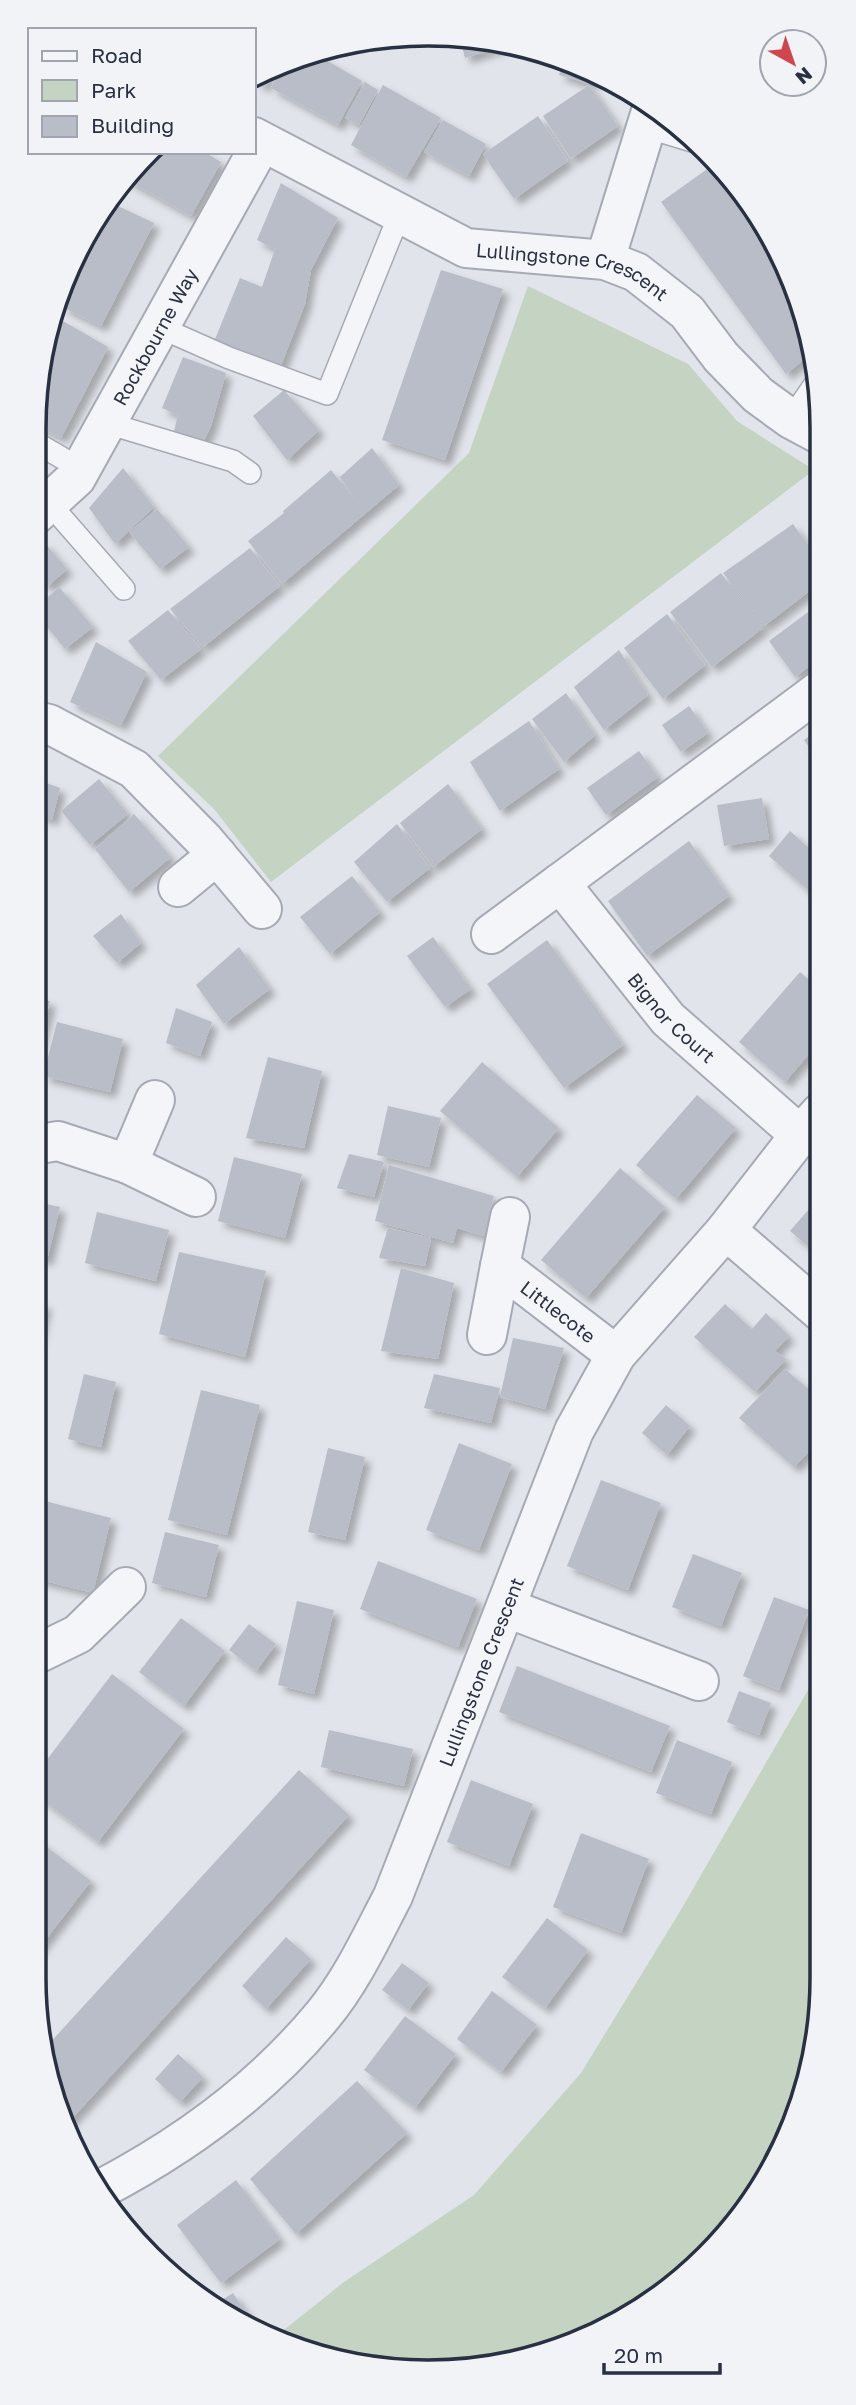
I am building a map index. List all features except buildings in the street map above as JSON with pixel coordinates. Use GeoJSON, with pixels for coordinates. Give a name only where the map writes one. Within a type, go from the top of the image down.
{"type":"FeatureCollection","features":[{"type":"Feature","properties":{"kind":"street"},"geometry":{"type":"LineString","coordinates":[[605,260],[649,118]]}},
{"type":"Feature","properties":{"kind":"street","name":"Lullingstone Crescent"},"geometry":{"type":"LineString","coordinates":[[258,140],[466,248],[605,260],[636,272],[687,312],[721,357],[758,395],[805,426]]}},
{"type":"Feature","properties":{"kind":"street","name":"Rockbourne Way"},"geometry":{"type":"LineString","coordinates":[[46,505],[76,478],[251,154]]}},
{"type":"Feature","properties":{"kind":"street"},"geometry":{"type":"LineString","coordinates":[[491,934],[810,697]]}},
{"type":"Feature","properties":{"kind":"street"},"geometry":{"type":"LineString","coordinates":[[46,723],[134,769],[217,855],[262,909]]}},
{"type":"Feature","properties":{"kind":"street"},"geometry":{"type":"LineString","coordinates":[[178,887],[217,855]]}},
{"type":"Feature","properties":{"kind":"street","name":"Bignor Court"},"geometry":{"type":"LineString","coordinates":[[560,883],[668,1019],[810,1124]]}},
{"type":"Feature","properties":{"kind":"street"},"geometry":{"type":"LineString","coordinates":[[128,1164],[155,1100]]}},
{"type":"Feature","properties":{"kind":"street","name":"Lullingstone Crescent"},"geometry":{"type":"LineString","coordinates":[[107,2186],[187,2139],[255,2087],[323,2015],[355,1968],[393,1896],[574,1432],[616,1355],[726,1230],[810,1124]]}},
{"type":"Feature","properties":{"kind":"street"},"geometry":{"type":"LineString","coordinates":[[46,1143],[58,1141],[128,1164],[197,1197]]}},
{"type":"Feature","properties":{"kind":"street","name":"Littlecote"},"geometry":{"type":"LineString","coordinates":[[487,1335],[510,1217]]}},
{"type":"Feature","properties":{"kind":"street"},"geometry":{"type":"LineString","coordinates":[[726,1230],[810,1303]]}},
{"type":"Feature","properties":{"kind":"street","name":"Littlecote"},"geometry":{"type":"LineString","coordinates":[[500,1266],[616,1355]]}},
{"type":"Feature","properties":{"kind":"street"},"geometry":{"type":"LineString","coordinates":[[46,1650],[78,1634],[126,1587]]}},
{"type":"Feature","properties":{"kind":"street"},"geometry":{"type":"LineString","coordinates":[[507,1608],[699,1681]]}},
{"type":"Feature","properties":{"kind":"lane"},"geometry":{"type":"LineString","coordinates":[[159,327],[229,359],[327,394],[400,214]]}},
{"type":"Feature","properties":{"kind":"lane"},"geometry":{"type":"LineString","coordinates":[[805,426],[810,409]]}},
{"type":"Feature","properties":{"kind":"lane"},"geometry":{"type":"LineString","coordinates":[[107,422],[233,461],[250,473]]}},
{"type":"Feature","properties":{"kind":"lane"},"geometry":{"type":"LineString","coordinates":[[46,449],[81,469]]}},
{"type":"Feature","properties":{"kind":"lane"},"geometry":{"type":"LineString","coordinates":[[46,515],[124,589]]}},
{"type":"Feature","properties":{"kind":"green space"},"geometry":{"type":"Polygon","coordinates":[[[528,286],[688,364],[737,421],[810,467],[810,473],[271,882],[214,809],[158,756],[469,453],[528,286]]]}},
{"type":"Feature","properties":{"kind":"green space"},"geometry":{"type":"Polygon","coordinates":[[[810,1687],[810,2002],[803,2052],[790,2100],[771,2146],[746,2190],[716,2229],[680,2265],[619,2308],[551,2339],[503,2352],[453,2359],[403,2359],[353,2352],[283,2330],[344,2282],[474,2195],[581,2073],[679,1913],[810,1687]]]}}]}
